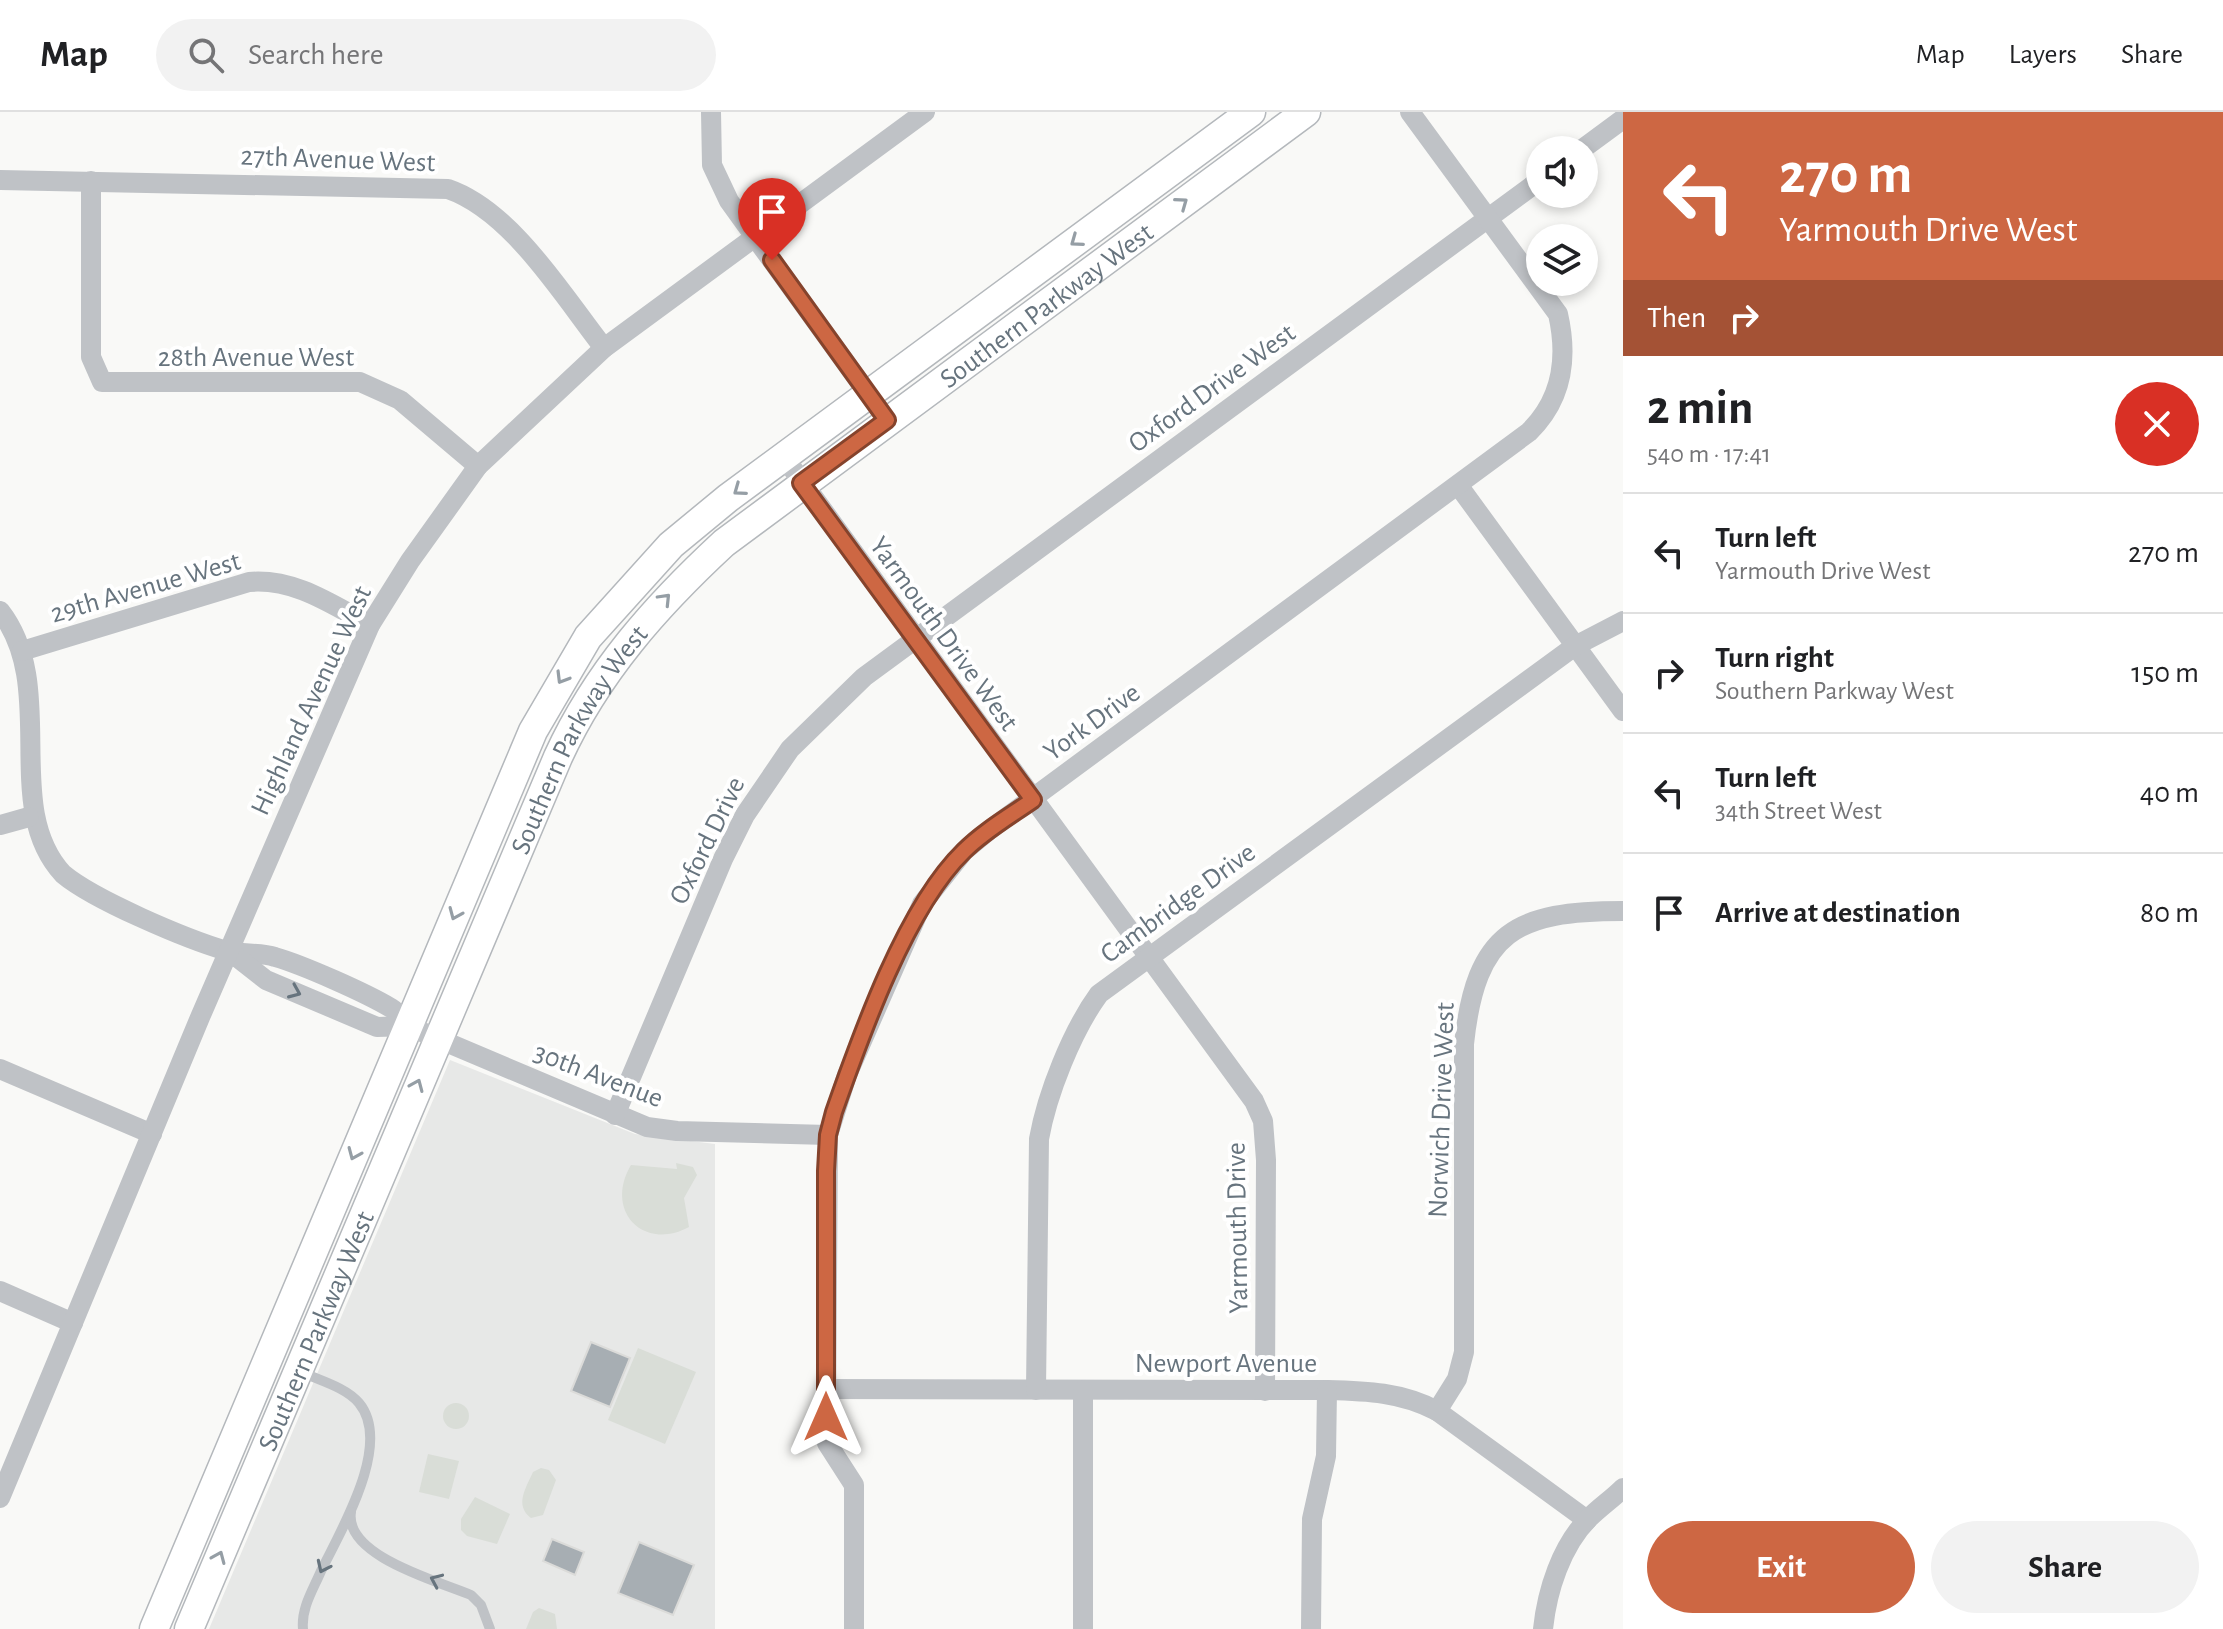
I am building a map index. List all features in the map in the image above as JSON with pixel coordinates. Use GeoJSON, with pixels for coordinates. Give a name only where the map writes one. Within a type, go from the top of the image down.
{"type":"FeatureCollection","features":[{"type":"Feature","properties":{"kind":"street"},"geometry":{"type":"LineString","coordinates":[[711,112],[712,165],[729,201],[887,420]]}},
{"type":"Feature","properties":{"kind":"street","name":"Highland Avenue West"},"geometry":{"type":"LineString","coordinates":[[0,1498],[229,951],[370,625],[410,561],[478,466],[604,348],[925,112]]}},
{"type":"Feature","properties":{"kind":"street","name":"Southern Parkway West"},"geometry":{"type":"LineString","coordinates":[[154,1629],[533,731],[575,655],[671,545],[784,457],[1251,112]]}},
{"type":"Feature","properties":{"kind":"street","name":"Southern Parkway West"},"geometry":{"type":"LineString","coordinates":[[189,1629],[437,1038],[571,729],[604,673],[652,612],[724,543],[1306,112]]}},
{"type":"Feature","properties":{"kind":"street"},"geometry":{"type":"LineString","coordinates":[[1410,112],[1489,218]]}},
{"type":"Feature","properties":{"kind":"street"},"geometry":{"type":"LineString","coordinates":[[1598,137],[1623,119]]}},
{"type":"Feature","properties":{"kind":"street","name":"27th Avenue West"},"geometry":{"type":"LineString","coordinates":[[0,180],[448,189],[468,195],[502,220],[604,348]]}},
{"type":"Feature","properties":{"kind":"street","name":"28th Avenue West"},"geometry":{"type":"LineString","coordinates":[[91,181],[91,357],[102,382],[360,382],[400,400],[478,466]]}},
{"type":"Feature","properties":{"kind":"street","name":"Oxford Drive West"},"geometry":{"type":"LineString","coordinates":[[916,640],[1526,190]]}},
{"type":"Feature","properties":{"kind":"street","name":"York Drive"},"geometry":{"type":"LineString","coordinates":[[854,1629],[854,1485],[827,1443],[828,1135],[847,1075],[922,904],[964,851],[1538,423],[1553,400],[1563,368],[1563,338],[1558,314],[1489,218]]}},
{"type":"Feature","properties":{"kind":"street","name":"Yarmouth Drive West"},"geometry":{"type":"LineString","coordinates":[[784,457],[1148,956]]}},
{"type":"Feature","properties":{"kind":"street"},"geometry":{"type":"LineString","coordinates":[[1458,485],[1623,711]]}},
{"type":"Feature","properties":{"kind":"street","name":"29th Avenue West"},"geometry":{"type":"LineString","coordinates":[[22,651],[249,582],[265,581],[304,590],[370,625]]}},
{"type":"Feature","properties":{"kind":"street"},"geometry":{"type":"LineString","coordinates":[[0,611],[22,651]]}},
{"type":"Feature","properties":{"kind":"street","name":"Cambridge Drive"},"geometry":{"type":"LineString","coordinates":[[1036,1390],[1038,1161],[1043,1119],[1093,1003],[1148,956],[1575,646],[1623,621]]}},
{"type":"Feature","properties":{"kind":"street","name":"Oxford Drive"},"geometry":{"type":"LineString","coordinates":[[615,1115],[723,859],[760,790],[790,749],[823,713],[916,640]]}},
{"type":"Feature","properties":{"kind":"street","name":"30th Avenue"},"geometry":{"type":"LineString","coordinates":[[22,651],[26,669],[26,794],[29,817],[46,855],[84,889],[229,951],[266,980],[377,1027],[408,1026],[647,1127],[677,1131],[828,1135]]}},
{"type":"Feature","properties":{"kind":"street"},"geometry":{"type":"LineString","coordinates":[[0,825],[29,817]]}},
{"type":"Feature","properties":{"kind":"street","name":"Norwich Drive West"},"geometry":{"type":"LineString","coordinates":[[1437,1411],[1457,1379],[1464,1352],[1464,1044],[1469,998],[1476,977],[1502,941],[1542,917],[1568,911],[1623,911]]}},
{"type":"Feature","properties":{"kind":"street","name":"Yarmouth Drive"},"geometry":{"type":"LineString","coordinates":[[1148,956],[1240,1080],[1263,1121],[1266,1160],[1265,1391]]}},
{"type":"Feature","properties":{"kind":"street"},"geometry":{"type":"LineString","coordinates":[[0,1069],[152,1134]]}},
{"type":"Feature","properties":{"kind":"street"},"geometry":{"type":"LineString","coordinates":[[0,1291],[73,1323]]}},
{"type":"Feature","properties":{"kind":"street","name":"Newport Avenue"},"geometry":{"type":"LineString","coordinates":[[826,1389],[1327,1390],[1389,1394],[1437,1411],[1587,1520]]}},
{"type":"Feature","properties":{"kind":"street"},"geometry":{"type":"LineString","coordinates":[[1083,1390],[1083,1629]]}},
{"type":"Feature","properties":{"kind":"street"},"geometry":{"type":"LineString","coordinates":[[1311,1629],[1312,1519],[1326,1456],[1327,1390]]}},
{"type":"Feature","properties":{"kind":"street"},"geometry":{"type":"LineString","coordinates":[[1543,1629],[1549,1590],[1587,1520],[1623,1488]]}},
{"type":"Feature","properties":{"kind":"lane"},"geometry":{"type":"LineString","coordinates":[[298,1371],[351,1396],[369,1422],[371,1452],[352,1506],[306,1605],[303,1629]]}},
{"type":"Feature","properties":{"kind":"lane"},"geometry":{"type":"LineString","coordinates":[[352,1506],[351,1527],[361,1544],[471,1595],[481,1605],[490,1629]]}},
{"type":"Feature","properties":{"kind":"shaded area"},"geometry":{"type":"Polygon","coordinates":[[[450,1060],[635,1134],[715,1144],[715,1629],[209,1629],[450,1060]]]}},
{"type":"Feature","properties":{"kind":"shaded area"},"geometry":{"type":"Polygon","coordinates":[[[676,1163],[693,1167],[697,1175],[684,1198],[689,1227],[657,1234],[643,1230],[625,1211],[622,1197],[631,1165],[677,1169],[676,1163]]]}},
{"type":"Feature","properties":{"kind":"shaded area"},"geometry":{"type":"Polygon","coordinates":[[[638,1348],[696,1372],[665,1444],[608,1420],[638,1348]]]}},
{"type":"Feature","properties":{"kind":"shaded area"},"geometry":{"type":"Polygon","coordinates":[[[456,1403],[465,1407],[469,1416],[465,1425],[456,1429],[447,1425],[443,1416],[447,1407],[456,1403]]]}},
{"type":"Feature","properties":{"kind":"shaded area"},"geometry":{"type":"Polygon","coordinates":[[[428,1454],[459,1461],[449,1499],[419,1492],[428,1454]]]}},
{"type":"Feature","properties":{"kind":"shaded area"},"geometry":{"type":"Polygon","coordinates":[[[541,1468],[549,1470],[556,1480],[543,1515],[531,1518],[523,1508],[523,1496],[533,1472],[541,1468]]]}},
{"type":"Feature","properties":{"kind":"shaded area"},"geometry":{"type":"Polygon","coordinates":[[[475,1497],[510,1514],[497,1544],[467,1536],[461,1530],[461,1519],[475,1497]]]}},
{"type":"Feature","properties":{"kind":"shaded area"},"geometry":{"type":"Polygon","coordinates":[[[539,1608],[555,1614],[557,1629],[526,1629],[533,1612],[539,1608]]]}},
{"type":"Feature","properties":{"kind":"building"},"geometry":{"type":"Polygon","coordinates":[[[591,1342],[630,1358],[610,1407],[571,1391],[591,1342]]]}},
{"type":"Feature","properties":{"kind":"building"},"geometry":{"type":"Polygon","coordinates":[[[552,1539],[584,1552],[575,1575],[543,1561],[552,1539]]]}},
{"type":"Feature","properties":{"kind":"building"},"geometry":{"type":"Polygon","coordinates":[[[639,1542],[694,1565],[673,1615],[618,1593],[639,1542]]]}},
{"type":"Feature","properties":{"kind":"route"},"geometry":{"type":"LineString","coordinates":[[772,260],[887,420],[801,483],[1033,800],[964,851],[922,904],[905,936],[834,1112],[828,1135],[826,1171],[826,1417]]}}]}
